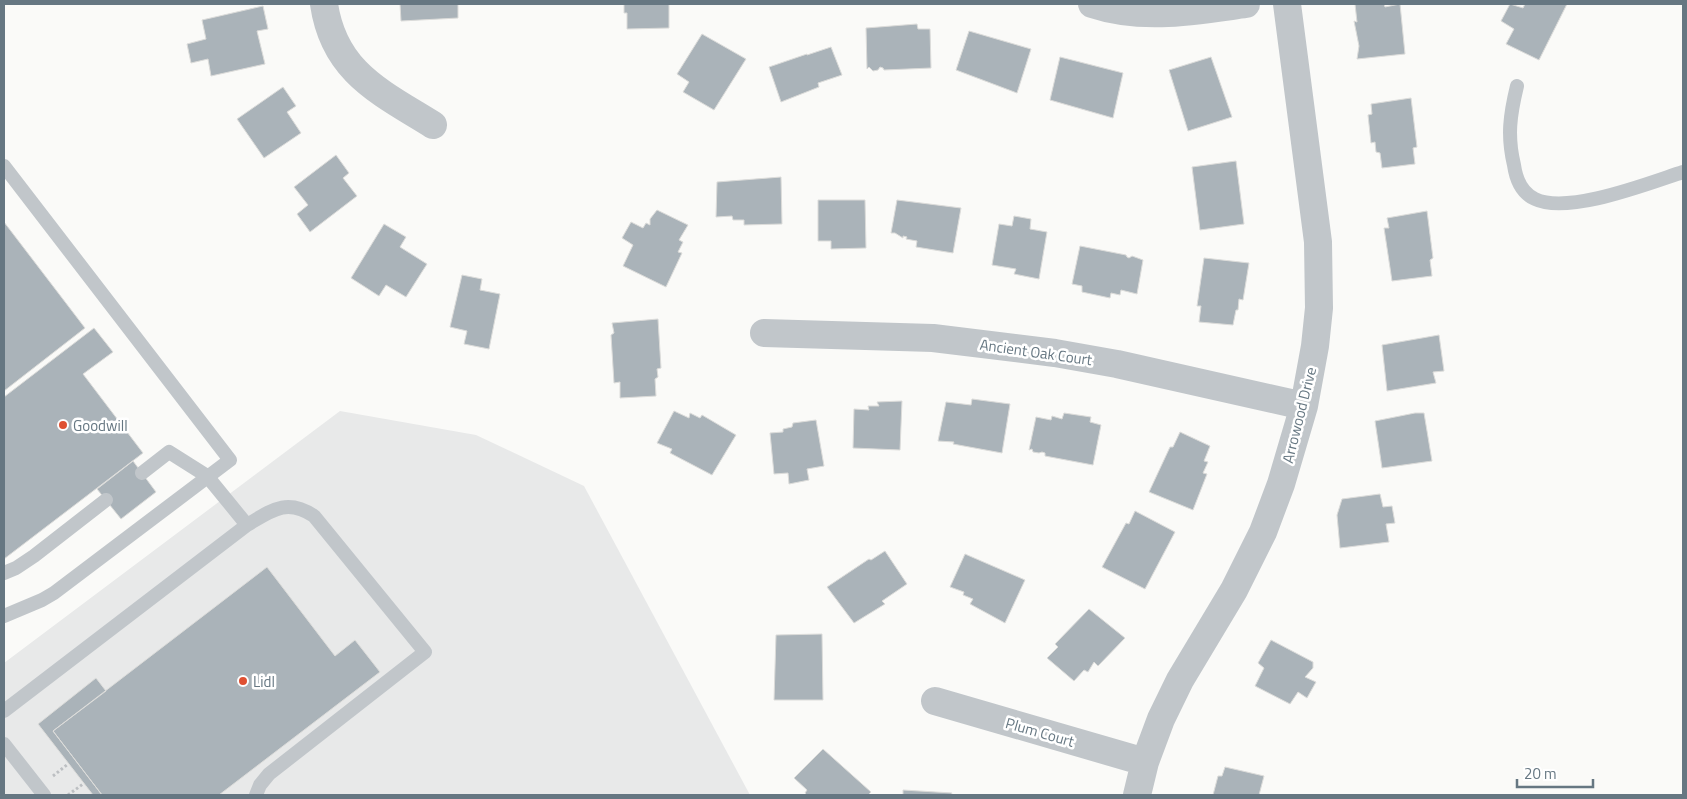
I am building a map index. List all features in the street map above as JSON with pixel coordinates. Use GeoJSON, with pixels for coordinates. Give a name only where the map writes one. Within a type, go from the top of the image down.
{"type":"FeatureCollection","features":[{"type":"Feature","properties":{"kind":"street"},"geometry":{"type":"LineString","coordinates":[[324,4],[330,30],[340,52],[350,66],[363,79],[383,94],[433,125]]}},
{"type":"Feature","properties":{"kind":"street"},"geometry":{"type":"LineString","coordinates":[[1092,4],[1139,13],[1181,13],[1246,4]]}},
{"type":"Feature","properties":{"kind":"street","name":"Arrowood Drive"},"geometry":{"type":"LineString","coordinates":[[1137,795],[1145,762],[1161,719],[1180,680],[1234,590],[1263,532],[1281,484],[1304,406],[1315,346],[1319,308],[1318,242],[1287,4]]}},
{"type":"Feature","properties":{"kind":"street","name":"Ancient Oak Court"},"geometry":{"type":"LineString","coordinates":[[764,333],[933,338],[1055,353],[1118,364],[1304,406]]}},
{"type":"Feature","properties":{"kind":"street","name":"Plum Court"},"geometry":{"type":"LineString","coordinates":[[935,701],[1145,762]]}},
{"type":"Feature","properties":{"kind":"lane"},"geometry":{"type":"LineString","coordinates":[[1517,86],[1510,115],[1509,145],[1516,176],[1523,190],[1535,199],[1552,204],[1594,200],[1683,172]]}},
{"type":"Feature","properties":{"kind":"lane"},"geometry":{"type":"LineString","coordinates":[[4,166],[230,460],[54,593],[4,616]]}},
{"type":"Feature","properties":{"kind":"lane"},"geometry":{"type":"LineString","coordinates":[[142,473],[169,452],[208,476],[247,525]]}},
{"type":"Feature","properties":{"kind":"lane"},"geometry":{"type":"LineString","coordinates":[[4,573],[16,568],[34,556],[106,500]]}},
{"type":"Feature","properties":{"kind":"lane"},"geometry":{"type":"LineString","coordinates":[[4,711],[247,525],[265,514],[278,509],[292,506],[303,509],[314,516],[425,652],[269,774],[260,785],[256,795]]}},
{"type":"Feature","properties":{"kind":"lane"},"geometry":{"type":"LineString","coordinates":[[4,744],[44,795]]}},
{"type":"Feature","properties":{"kind":"path"},"geometry":{"type":"LineString","coordinates":[[68,795],[83,784]]}},
{"type":"Feature","properties":{"kind":"shaded area"},"geometry":{"type":"Polygon","coordinates":[[[340,411],[476,435],[584,486],[750,795],[4,795],[4,663],[340,411]]]}},
{"type":"Feature","properties":{"kind":"building"},"geometry":{"type":"Polygon","coordinates":[[[400,4],[458,4],[458,18],[401,21],[400,4]]]}},
{"type":"Feature","properties":{"kind":"building"},"geometry":{"type":"Polygon","coordinates":[[[624,4],[669,4],[669,28],[627,29],[627,13],[624,13],[624,4]]]}},
{"type":"Feature","properties":{"kind":"building"},"geometry":{"type":"Polygon","coordinates":[[[1355,4],[1384,4],[1385,7],[1400,4],[1405,54],[1357,59],[1359,46],[1354,21],[1357,22],[1355,4]]]}},
{"type":"Feature","properties":{"kind":"building"},"geometry":{"type":"Polygon","coordinates":[[[1510,4],[1523,8],[1525,4],[1567,4],[1539,60],[1506,44],[1514,29],[1501,21],[1510,4]]]}},
{"type":"Feature","properties":{"kind":"building"},"geometry":{"type":"Polygon","coordinates":[[[263,6],[268,29],[257,31],[265,64],[211,76],[208,59],[191,63],[187,44],[206,39],[202,20],[263,6]]]}},
{"type":"Feature","properties":{"kind":"building"},"geometry":{"type":"Polygon","coordinates":[[[917,24],[918,29],[930,29],[931,68],[884,70],[880,67],[878,70],[873,71],[869,67],[867,69],[866,28],[917,24]]]}},
{"type":"Feature","properties":{"kind":"building"},"geometry":{"type":"Polygon","coordinates":[[[969,31],[1031,49],[1017,93],[956,70],[969,31]]]}},
{"type":"Feature","properties":{"kind":"building"},"geometry":{"type":"Polygon","coordinates":[[[702,34],[746,59],[714,110],[683,92],[689,82],[677,74],[702,34]]]}},
{"type":"Feature","properties":{"kind":"building"},"geometry":{"type":"Polygon","coordinates":[[[831,47],[842,75],[818,83],[819,87],[781,102],[769,67],[831,47]]]}},
{"type":"Feature","properties":{"kind":"building"},"geometry":{"type":"Polygon","coordinates":[[[1060,57],[1123,73],[1113,118],[1050,100],[1060,57]]]}},
{"type":"Feature","properties":{"kind":"building"},"geometry":{"type":"Polygon","coordinates":[[[1211,57],[1232,117],[1188,131],[1169,70],[1211,57]]]}},
{"type":"Feature","properties":{"kind":"building"},"geometry":{"type":"Polygon","coordinates":[[[283,87],[296,106],[287,112],[301,133],[264,158],[237,119],[283,87]]]}},
{"type":"Feature","properties":{"kind":"building"},"geometry":{"type":"Polygon","coordinates":[[[1411,98],[1417,147],[1413,148],[1415,164],[1382,168],[1380,153],[1376,152],[1375,142],[1371,143],[1368,115],[1372,114],[1371,104],[1411,98]]]}},
{"type":"Feature","properties":{"kind":"building"},"geometry":{"type":"Polygon","coordinates":[[[336,155],[349,173],[343,178],[357,196],[310,232],[297,214],[308,205],[294,187],[336,155]]]}},
{"type":"Feature","properties":{"kind":"building"},"geometry":{"type":"Polygon","coordinates":[[[1236,161],[1244,224],[1200,230],[1192,167],[1236,161]]]}},
{"type":"Feature","properties":{"kind":"building"},"geometry":{"type":"Polygon","coordinates":[[[781,177],[782,224],[744,225],[744,220],[733,220],[732,216],[716,217],[717,182],[781,177]]]}},
{"type":"Feature","properties":{"kind":"building"},"geometry":{"type":"Polygon","coordinates":[[[818,200],[865,200],[866,248],[831,249],[831,241],[818,241],[818,200]]]}},
{"type":"Feature","properties":{"kind":"building"},"geometry":{"type":"Polygon","coordinates":[[[897,200],[961,208],[953,253],[916,247],[917,241],[891,233],[897,200]]]}},
{"type":"Feature","properties":{"kind":"building"},"geometry":{"type":"Polygon","coordinates":[[[657,210],[688,225],[679,240],[683,242],[678,252],[682,253],[666,287],[623,266],[633,245],[622,238],[631,222],[643,228],[646,223],[650,225],[650,219],[657,210]]]}},
{"type":"Feature","properties":{"kind":"building"},"geometry":{"type":"Polygon","coordinates":[[[1427,211],[1433,258],[1430,260],[1432,276],[1392,281],[1384,228],[1389,228],[1387,218],[1427,211]]]}},
{"type":"Feature","properties":{"kind":"building"},"geometry":{"type":"Polygon","coordinates":[[[1014,216],[1031,219],[1030,229],[1047,232],[1039,279],[1014,274],[1016,269],[992,265],[999,224],[1012,226],[1014,216]]]}},
{"type":"Feature","properties":{"kind":"building"},"geometry":{"type":"Polygon","coordinates":[[[4,222],[85,328],[4,391],[4,222]]]}},
{"type":"Feature","properties":{"kind":"building"},"geometry":{"type":"Polygon","coordinates":[[[384,224],[406,237],[400,247],[427,264],[406,297],[386,285],[379,296],[351,278],[384,224]]]}},
{"type":"Feature","properties":{"kind":"building"},"geometry":{"type":"Polygon","coordinates":[[[1080,246],[1126,255],[1129,258],[1132,256],[1143,260],[1137,294],[1121,290],[1120,295],[1111,293],[1110,298],[1082,292],[1082,286],[1072,284],[1080,246]]]}},
{"type":"Feature","properties":{"kind":"building"},"geometry":{"type":"Polygon","coordinates":[[[1204,258],[1249,263],[1243,300],[1239,299],[1233,325],[1199,322],[1201,306],[1197,306],[1204,258]]]}},
{"type":"Feature","properties":{"kind":"building"},"geometry":{"type":"Polygon","coordinates":[[[462,275],[482,279],[480,290],[500,294],[489,349],[464,344],[467,331],[450,327],[462,275]]]}},
{"type":"Feature","properties":{"kind":"building"},"geometry":{"type":"Polygon","coordinates":[[[658,319],[661,368],[657,369],[658,377],[655,379],[656,396],[620,398],[620,382],[614,383],[611,335],[614,333],[612,323],[658,319]]]}},
{"type":"Feature","properties":{"kind":"building","name":"Goodwill"},"geometry":{"type":"Polygon","coordinates":[[[94,328],[113,352],[83,374],[143,453],[4,559],[4,397],[94,328]]]}},
{"type":"Feature","properties":{"kind":"building"},"geometry":{"type":"Polygon","coordinates":[[[1439,335],[1444,371],[1433,372],[1436,383],[1387,391],[1382,345],[1439,335]]]}},
{"type":"Feature","properties":{"kind":"building"},"geometry":{"type":"Polygon","coordinates":[[[972,399],[1010,404],[1002,453],[953,444],[954,442],[938,441],[946,402],[971,405],[972,399]]]}},
{"type":"Feature","properties":{"kind":"building"},"geometry":{"type":"Polygon","coordinates":[[[902,401],[900,450],[853,448],[854,409],[869,410],[868,406],[879,406],[877,402],[902,401]]]}},
{"type":"Feature","properties":{"kind":"building"},"geometry":{"type":"Polygon","coordinates":[[[674,411],[689,418],[690,413],[700,418],[702,415],[736,435],[712,475],[670,453],[672,449],[657,443],[674,411]]]}},
{"type":"Feature","properties":{"kind":"building"},"geometry":{"type":"Polygon","coordinates":[[[1064,413],[1091,417],[1090,422],[1101,425],[1093,465],[1045,456],[1045,453],[1033,452],[1032,449],[1029,450],[1036,417],[1051,420],[1052,416],[1062,419],[1064,413]]]}},
{"type":"Feature","properties":{"kind":"building"},"geometry":{"type":"Polygon","coordinates":[[[1424,413],[1432,461],[1382,468],[1375,421],[1424,413]]]}},
{"type":"Feature","properties":{"kind":"building"},"geometry":{"type":"Polygon","coordinates":[[[816,420],[824,466],[807,469],[809,480],[789,484],[788,473],[774,474],[770,433],[783,432],[783,429],[792,427],[793,423],[816,420]]]}},
{"type":"Feature","properties":{"kind":"building"},"geometry":{"type":"Polygon","coordinates":[[[1180,432],[1210,446],[1204,461],[1208,462],[1203,473],[1207,474],[1193,510],[1149,492],[1170,447],[1173,447],[1180,432]]]}},
{"type":"Feature","properties":{"kind":"building"},"geometry":{"type":"Polygon","coordinates":[[[133,461],[156,492],[121,519],[97,489],[133,461]]]}},
{"type":"Feature","properties":{"kind":"building"},"geometry":{"type":"Polygon","coordinates":[[[1380,494],[1383,507],[1392,506],[1395,523],[1386,524],[1389,542],[1340,548],[1337,515],[1342,499],[1380,494]]]}},
{"type":"Feature","properties":{"kind":"building"},"geometry":{"type":"Polygon","coordinates":[[[1135,511],[1175,532],[1145,589],[1102,567],[1126,523],[1129,524],[1135,511]]]}},
{"type":"Feature","properties":{"kind":"building"},"geometry":{"type":"Polygon","coordinates":[[[885,551],[907,584],[882,601],[885,604],[854,623],[827,587],[869,559],[871,560],[885,551]]]}},
{"type":"Feature","properties":{"kind":"building"},"geometry":{"type":"Polygon","coordinates":[[[965,554],[1025,580],[1005,623],[970,604],[973,599],[963,595],[964,592],[950,587],[965,554]]]}},
{"type":"Feature","properties":{"kind":"building","name":"Lidl"},"geometry":{"type":"Polygon","coordinates":[[[267,567],[335,656],[355,640],[380,672],[219,795],[102,795],[53,731],[267,567]]]}},
{"type":"Feature","properties":{"kind":"building"},"geometry":{"type":"Polygon","coordinates":[[[1089,609],[1125,638],[1098,666],[1094,662],[1088,672],[1084,670],[1074,681],[1047,658],[1058,647],[1055,644],[1089,609]]]}},
{"type":"Feature","properties":{"kind":"building"},"geometry":{"type":"Polygon","coordinates":[[[822,634],[823,700],[774,700],[776,635],[822,634]]]}},
{"type":"Feature","properties":{"kind":"building"},"geometry":{"type":"Polygon","coordinates":[[[1271,640],[1313,662],[1313,668],[1305,677],[1316,682],[1307,698],[1298,692],[1290,704],[1255,686],[1264,668],[1258,663],[1271,640]]]}},
{"type":"Feature","properties":{"kind":"building"},"geometry":{"type":"Polygon","coordinates":[[[96,678],[106,691],[53,731],[102,795],[93,795],[38,724],[96,678]]]}},
{"type":"Feature","properties":{"kind":"building"},"geometry":{"type":"Polygon","coordinates":[[[823,749],[871,792],[868,795],[807,795],[805,793],[807,790],[794,778],[823,749]]]}},
{"type":"Feature","properties":{"kind":"building"},"geometry":{"type":"Polygon","coordinates":[[[1225,767],[1264,776],[1259,795],[1213,795],[1218,776],[1222,776],[1225,767]]]}},
{"type":"Feature","properties":{"kind":"building"},"geometry":{"type":"Polygon","coordinates":[[[903,790],[952,793],[951,795],[903,795],[903,790]]]}},
{"type":"Feature","properties":{"kind":"place","name":"Goodwill"},"geometry":{"type":"Point","coordinates":[63,425]}},
{"type":"Feature","properties":{"kind":"place","name":"Lidl"},"geometry":{"type":"Point","coordinates":[243,681]}}]}
